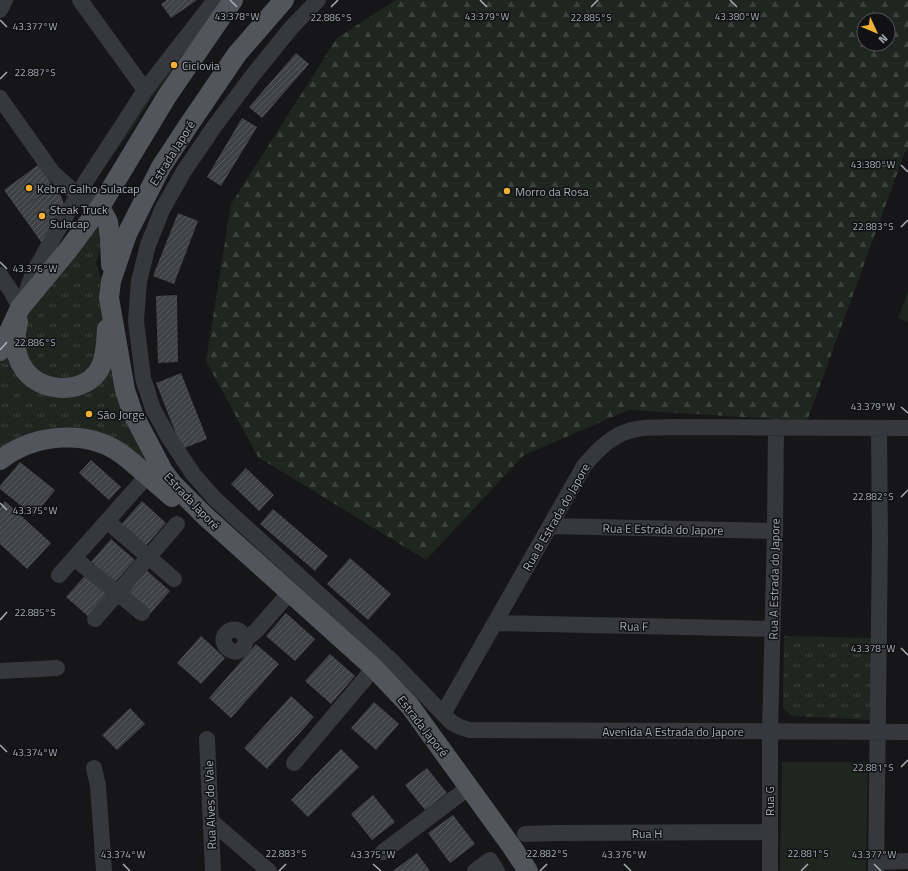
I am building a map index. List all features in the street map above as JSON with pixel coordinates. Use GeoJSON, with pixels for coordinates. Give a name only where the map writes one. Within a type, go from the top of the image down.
{"type":"FeatureCollection","features":[{"type":"Feature","properties":{"kind":"main road"},"geometry":{"type":"LineString","coordinates":[[0,351],[20,308],[68,250],[100,207],[166,96],[233,0]]}},
{"type":"Feature","properties":{"kind":"main road","name":"Estrada Japoré"},"geometry":{"type":"LineString","coordinates":[[284,0],[237,54],[161,168],[127,234],[110,289],[122,378],[125,390],[133,414],[163,471],[179,491],[374,668],[410,706],[468,788],[512,846],[528,871]]}},
{"type":"Feature","properties":{"kind":"main road"},"geometry":{"type":"LineString","coordinates":[[20,308],[15,342],[24,370],[35,379],[50,387],[63,388],[76,386],[89,380],[97,373],[102,363],[106,338],[110,289],[110,238],[108,222],[100,207]]}},
{"type":"Feature","properties":{"kind":"main road"},"geometry":{"type":"LineString","coordinates":[[0,460],[20,448],[50,439],[68,437],[90,439],[106,445],[122,454],[184,506],[205,516]]}},
{"type":"Feature","properties":{"kind":"street"},"geometry":{"type":"LineString","coordinates":[[0,10],[5,0]]}},
{"type":"Feature","properties":{"kind":"street"},"geometry":{"type":"LineString","coordinates":[[80,0],[145,90]]}},
{"type":"Feature","properties":{"kind":"street"},"geometry":{"type":"LineString","coordinates":[[20,308],[34,273],[86,181],[145,90],[215,0]]}},
{"type":"Feature","properties":{"kind":"street","name":"Avenida A Estrada do Japore"},"geometry":{"type":"LineString","coordinates":[[318,0],[291,28],[253,75],[214,127],[184,171],[162,210],[148,245],[138,281],[136,321],[143,378],[153,409],[192,474],[215,499],[393,662],[451,722],[460,727],[469,730],[908,732]]}},
{"type":"Feature","properties":{"kind":"street"},"geometry":{"type":"LineString","coordinates":[[0,98],[53,173],[71,189],[100,207]]}},
{"type":"Feature","properties":{"kind":"street"},"geometry":{"type":"LineString","coordinates":[[0,275],[20,308]]}},
{"type":"Feature","properties":{"kind":"street","name":"Rua B Estrada do Japore"},"geometry":{"type":"LineString","coordinates":[[443,714],[584,466],[594,453],[610,440],[624,433],[637,429],[668,427],[908,428]]}},
{"type":"Feature","properties":{"kind":"street","name":"Rua A Estrada do Japore"},"geometry":{"type":"LineString","coordinates":[[770,731],[776,428]]}},
{"type":"Feature","properties":{"kind":"street"},"geometry":{"type":"LineString","coordinates":[[880,428],[876,866],[908,861]]}},
{"type":"Feature","properties":{"kind":"street"},"geometry":{"type":"LineString","coordinates":[[59,575],[147,476]]}},
{"type":"Feature","properties":{"kind":"street"},"geometry":{"type":"LineString","coordinates":[[107,521],[174,579]]}},
{"type":"Feature","properties":{"kind":"street"},"geometry":{"type":"LineString","coordinates":[[96,618],[177,524]]}},
{"type":"Feature","properties":{"kind":"street","name":"Rua E Estrada do Japore"},"geometry":{"type":"LineString","coordinates":[[550,526],[775,531]]}},
{"type":"Feature","properties":{"kind":"street"},"geometry":{"type":"LineString","coordinates":[[74,558],[142,613]]}},
{"type":"Feature","properties":{"kind":"street"},"geometry":{"type":"LineString","coordinates":[[246,639],[256,631],[290,592]]}},
{"type":"Feature","properties":{"kind":"street","name":"Rua F"},"geometry":{"type":"LineString","coordinates":[[495,624],[772,629]]}},
{"type":"Feature","properties":{"kind":"street"},"geometry":{"type":"LineString","coordinates":[[0,671],[57,668]]}},
{"type":"Feature","properties":{"kind":"street"},"geometry":{"type":"LineString","coordinates":[[294,763],[374,668]]}},
{"type":"Feature","properties":{"kind":"street","name":"Rua G"},"geometry":{"type":"LineString","coordinates":[[770,731],[770,871]]}},
{"type":"Feature","properties":{"kind":"street","name":"Rua Alves do Vale"},"geometry":{"type":"LineString","coordinates":[[207,739],[213,871]]}},
{"type":"Feature","properties":{"kind":"street"},"geometry":{"type":"LineString","coordinates":[[94,768],[98,786],[104,871]]}},
{"type":"Feature","properties":{"kind":"street"},"geometry":{"type":"LineString","coordinates":[[383,852],[468,788]]}},
{"type":"Feature","properties":{"kind":"street"},"geometry":{"type":"LineString","coordinates":[[211,821],[268,871]]}},
{"type":"Feature","properties":{"kind":"street","name":"Rua H"},"geometry":{"type":"LineString","coordinates":[[525,834],[556,832],[769,832]]}},
{"type":"Feature","properties":{"kind":"street"},"geometry":{"type":"LineString","coordinates":[[475,871],[490,860],[497,871]]}},
{"type":"Feature","properties":{"kind":"green space"},"geometry":{"type":"Polygon","coordinates":[[[396,0],[908,0],[908,150],[905,152],[807,421],[629,410],[524,455],[426,560],[258,457],[206,361],[231,204],[337,38],[396,0]]]}},
{"type":"Feature","properties":{"kind":"green space","name":"Ciclovia"},"geometry":{"type":"Polygon","coordinates":[[[197,29],[203,31],[150,100],[132,129],[92,184],[88,181],[197,29]]]}},
{"type":"Feature","properties":{"kind":"green space"},"geometry":{"type":"Polygon","coordinates":[[[99,223],[101,247],[96,263],[162,480],[92,444],[46,443],[0,464],[0,351],[8,335],[99,223]]]}},
{"type":"Feature","properties":{"kind":"green space"},"geometry":{"type":"Polygon","coordinates":[[[908,291],[908,322],[898,318],[908,291]]]}},
{"type":"Feature","properties":{"kind":"green space"},"geometry":{"type":"Polygon","coordinates":[[[784,636],[871,638],[873,720],[792,716],[783,708],[784,636]]]}},
{"type":"Feature","properties":{"kind":"green space"},"geometry":{"type":"Polygon","coordinates":[[[782,762],[868,762],[866,871],[780,871],[782,762]]]}},
{"type":"Feature","properties":{"kind":"building"},"geometry":{"type":"Polygon","coordinates":[[[167,0],[197,0],[171,18],[161,4],[167,0]]]}},
{"type":"Feature","properties":{"kind":"building"},"geometry":{"type":"Polygon","coordinates":[[[296,53],[309,64],[262,118],[249,107],[296,53]]]}},
{"type":"Feature","properties":{"kind":"building"},"geometry":{"type":"Polygon","coordinates":[[[242,118],[257,127],[221,186],[207,177],[242,118]]]}},
{"type":"Feature","properties":{"kind":"building","name":"Kebra Galho Sulacap"},"geometry":{"type":"Polygon","coordinates":[[[38,165],[53,186],[19,211],[4,190],[38,165]]]}},
{"type":"Feature","properties":{"kind":"building","name":"Steak Truck Sulacap"},"geometry":{"type":"Polygon","coordinates":[[[54,186],[61,196],[65,207],[44,246],[19,211],[54,186]]]}},
{"type":"Feature","properties":{"kind":"building"},"geometry":{"type":"Polygon","coordinates":[[[178,213],[198,221],[174,284],[153,276],[178,213]]]}},
{"type":"Feature","properties":{"kind":"building"},"geometry":{"type":"Polygon","coordinates":[[[177,295],[178,362],[158,363],[156,296],[177,295]]]}},
{"type":"Feature","properties":{"kind":"building"},"geometry":{"type":"Polygon","coordinates":[[[181,373],[207,439],[182,449],[156,383],[181,373]]]}},
{"type":"Feature","properties":{"kind":"building"},"geometry":{"type":"Polygon","coordinates":[[[91,460],[121,487],[109,500],[79,473],[91,460]]]}},
{"type":"Feature","properties":{"kind":"building"},"geometry":{"type":"Polygon","coordinates":[[[20,462],[55,490],[34,516],[0,489],[0,486],[20,462]]]}},
{"type":"Feature","properties":{"kind":"building"},"geometry":{"type":"Polygon","coordinates":[[[246,468],[274,495],[259,511],[231,484],[246,468]]]}},
{"type":"Feature","properties":{"kind":"building"},"geometry":{"type":"Polygon","coordinates":[[[5,501],[51,543],[27,569],[0,544],[0,507],[5,501]]]}},
{"type":"Feature","properties":{"kind":"building"},"geometry":{"type":"Polygon","coordinates":[[[142,501],[166,523],[143,549],[119,527],[142,501]]]}},
{"type":"Feature","properties":{"kind":"building"},"geometry":{"type":"Polygon","coordinates":[[[273,509],[328,556],[315,571],[260,524],[273,509]]]}},
{"type":"Feature","properties":{"kind":"building"},"geometry":{"type":"Polygon","coordinates":[[[111,539],[135,560],[114,583],[91,562],[111,539]]]}},
{"type":"Feature","properties":{"kind":"building"},"geometry":{"type":"Polygon","coordinates":[[[350,558],[391,594],[368,620],[327,584],[350,558]]]}},
{"type":"Feature","properties":{"kind":"building"},"geometry":{"type":"Polygon","coordinates":[[[145,569],[170,591],[149,615],[124,593],[145,569]]]}},
{"type":"Feature","properties":{"kind":"building"},"geometry":{"type":"Polygon","coordinates":[[[89,571],[112,591],[89,617],[66,597],[89,571]]]}},
{"type":"Feature","properties":{"kind":"building"},"geometry":{"type":"Polygon","coordinates":[[[286,613],[315,639],[295,661],[266,636],[286,613]]]}},
{"type":"Feature","properties":{"kind":"building"},"geometry":{"type":"Polygon","coordinates":[[[201,636],[225,658],[201,684],[177,663],[201,636]]]}},
{"type":"Feature","properties":{"kind":"building"},"geometry":{"type":"Polygon","coordinates":[[[256,644],[279,664],[231,718],[209,698],[256,644]]]}},
{"type":"Feature","properties":{"kind":"building"},"geometry":{"type":"Polygon","coordinates":[[[330,654],[355,676],[331,704],[305,681],[330,654]]]}},
{"type":"Feature","properties":{"kind":"building"},"geometry":{"type":"Polygon","coordinates":[[[291,696],[314,717],[267,769],[244,748],[291,696]]]}},
{"type":"Feature","properties":{"kind":"building"},"geometry":{"type":"Polygon","coordinates":[[[374,702],[399,724],[376,750],[351,728],[374,702]]]}},
{"type":"Feature","properties":{"kind":"building"},"geometry":{"type":"Polygon","coordinates":[[[130,708],[145,724],[117,750],[102,735],[130,708]]]}},
{"type":"Feature","properties":{"kind":"building"},"geometry":{"type":"Polygon","coordinates":[[[341,749],[359,767],[308,817],[291,800],[341,749]]]}},
{"type":"Feature","properties":{"kind":"building"},"geometry":{"type":"Polygon","coordinates":[[[427,768],[447,793],[425,810],[405,785],[427,768]]]}},
{"type":"Feature","properties":{"kind":"building"},"geometry":{"type":"Polygon","coordinates":[[[373,795],[395,822],[372,840],[351,814],[373,795]]]}},
{"type":"Feature","properties":{"kind":"building"},"geometry":{"type":"Polygon","coordinates":[[[453,815],[475,844],[450,863],[428,833],[453,815]]]}},
{"type":"Feature","properties":{"kind":"building"},"geometry":{"type":"Polygon","coordinates":[[[417,853],[430,871],[393,871],[417,853]]]}},
{"type":"Feature","properties":{"kind":"place","name":"Ciclovia"},"geometry":{"type":"Point","coordinates":[174,65]}},
{"type":"Feature","properties":{"kind":"place","name":"Kebra Galho Sulacap"},"geometry":{"type":"Point","coordinates":[29,188]}},
{"type":"Feature","properties":{"kind":"place","name":"Morro da Rosa"},"geometry":{"type":"Point","coordinates":[507,191]}},
{"type":"Feature","properties":{"kind":"place","name":"Steak Truck Sulacap"},"geometry":{"type":"Point","coordinates":[42,216]}},
{"type":"Feature","properties":{"kind":"place","name":"São Jorge"},"geometry":{"type":"Point","coordinates":[89,414]}}]}
